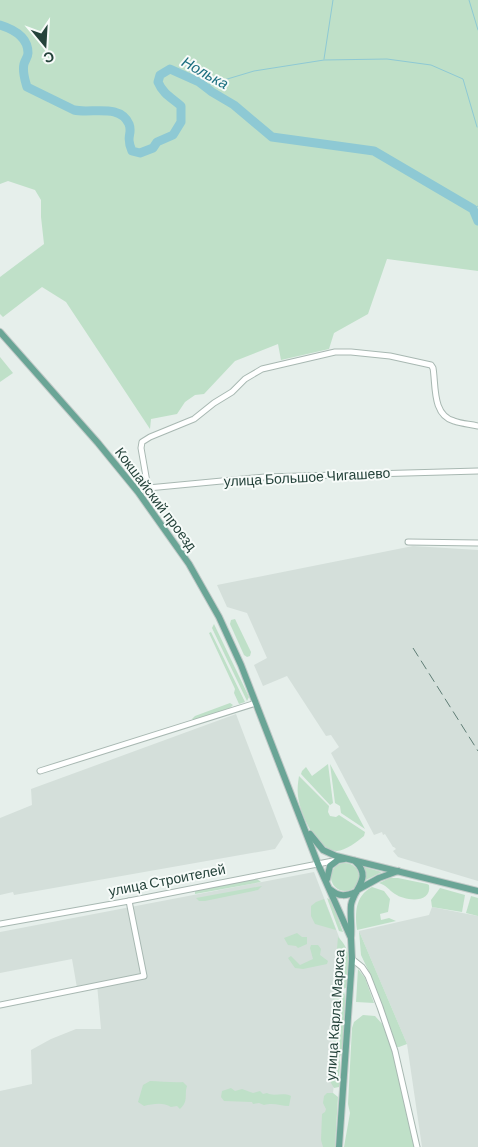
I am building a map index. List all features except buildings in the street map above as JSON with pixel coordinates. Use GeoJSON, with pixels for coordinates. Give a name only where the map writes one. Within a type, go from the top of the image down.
{"type":"FeatureCollection","features":[{"type":"Feature","properties":{"kind":"main road","name":"Кокшайский проезд"},"geometry":{"type":"LineString","coordinates":[[0,332],[98,443],[138,492],[189,564],[219,617],[256,703],[318,864],[327,882]]}},
{"type":"Feature","properties":{"kind":"main road"},"geometry":{"type":"LineString","coordinates":[[304,827],[323,850],[342,859],[354,860],[478,891]]}},
{"type":"Feature","properties":{"kind":"main road"},"geometry":{"type":"LineString","coordinates":[[342,859],[327,870],[327,882],[330,890],[339,895],[345,896],[379,878],[399,871]]}},
{"type":"Feature","properties":{"kind":"main road"},"geometry":{"type":"LineString","coordinates":[[351,938],[352,905],[357,891],[362,884],[362,873],[354,860]]}},
{"type":"Feature","properties":{"kind":"main road","name":"улица Карла Маркса"},"geometry":{"type":"LineString","coordinates":[[330,890],[351,938],[352,959],[339,1147]]}},
{"type":"Feature","properties":{"kind":"street"},"geometry":{"type":"LineString","coordinates":[[148,488],[140,448],[142,442],[150,436],[194,419],[232,392],[245,379],[262,369],[335,352],[390,356],[430,364],[433,368],[437,402],[443,414],[453,421],[478,426]]}},
{"type":"Feature","properties":{"kind":"street","name":"улица Большое Чигашево"},"geometry":{"type":"LineString","coordinates":[[138,492],[148,488],[265,478],[478,471]]}},
{"type":"Feature","properties":{"kind":"street"},"geometry":{"type":"LineString","coordinates":[[408,542],[478,543]]}},
{"type":"Feature","properties":{"kind":"street"},"geometry":{"type":"LineString","coordinates":[[40,771],[256,703]]}},
{"type":"Feature","properties":{"kind":"street","name":"улица Строителей"},"geometry":{"type":"LineString","coordinates":[[0,924],[342,859]]}},
{"type":"Feature","properties":{"kind":"street"},"geometry":{"type":"LineString","coordinates":[[0,1005],[144,976],[129,901]]}},
{"type":"Feature","properties":{"kind":"street"},"geometry":{"type":"LineString","coordinates":[[352,959],[362,967],[368,976],[395,1051],[417,1147]]}},
{"type":"Feature","properties":{"kind":"shaded area"},"geometry":{"type":"Polygon","coordinates":[[[413,546],[478,550],[478,881],[398,857],[393,851],[396,849],[385,834],[383,835],[382,832],[374,835],[331,753],[339,747],[331,735],[326,736],[287,676],[263,686],[254,665],[267,658],[247,613],[227,607],[217,585],[413,546]]]}},
{"type":"Feature","properties":{"kind":"shaded area"},"geometry":{"type":"Polygon","coordinates":[[[236,714],[283,837],[275,849],[14,895],[13,892],[0,895],[0,818],[32,805],[31,789],[236,714]]]}},
{"type":"Feature","properties":{"kind":"shaded area"},"geometry":{"type":"Polygon","coordinates":[[[314,872],[346,955],[328,1147],[0,1147],[0,1091],[32,1084],[31,1050],[51,1039],[76,1029],[101,1029],[97,984],[77,988],[72,959],[0,973],[0,932],[314,872]]]}},
{"type":"Feature","properties":{"kind":"shaded area"},"geometry":{"type":"Polygon","coordinates":[[[432,907],[478,916],[478,1147],[422,1147],[407,1044],[359,931],[429,915],[432,907]]]}},
{"type":"Feature","properties":{"kind":"green space"},"geometry":{"type":"Polygon","coordinates":[[[0,0],[478,0],[478,271],[387,259],[368,314],[334,333],[329,349],[281,360],[278,344],[235,361],[204,394],[195,395],[185,402],[177,414],[151,419],[150,429],[66,302],[42,287],[3,317],[0,314],[0,277],[44,244],[41,200],[35,190],[8,181],[0,184],[0,0]]]}},
{"type":"Feature","properties":{"kind":"green space"},"geometry":{"type":"Polygon","coordinates":[[[0,357],[13,373],[0,382],[0,357]]]}},
{"type":"Feature","properties":{"kind":"green space"},"geometry":{"type":"Polygon","coordinates":[[[235,619],[251,652],[250,656],[244,655],[230,624],[231,620],[235,619]]]}},
{"type":"Feature","properties":{"kind":"green space"},"geometry":{"type":"Polygon","coordinates":[[[214,624],[249,697],[247,701],[212,628],[214,624]]]}},
{"type":"Feature","properties":{"kind":"green space"},"geometry":{"type":"Polygon","coordinates":[[[211,632],[245,702],[239,704],[234,693],[235,689],[209,633],[211,632]]]}},
{"type":"Feature","properties":{"kind":"green space"},"geometry":{"type":"Polygon","coordinates":[[[230,703],[233,705],[230,708],[195,720],[192,719],[195,716],[230,703]]]}},
{"type":"Feature","properties":{"kind":"green space"},"geometry":{"type":"Polygon","coordinates":[[[328,764],[333,803],[330,805],[301,774],[306,767],[312,776],[328,764]]]}},
{"type":"Feature","properties":{"kind":"green space"},"geometry":{"type":"Polygon","coordinates":[[[330,764],[365,829],[341,813],[340,806],[335,803],[330,764]]]}},
{"type":"Feature","properties":{"kind":"green space"},"geometry":{"type":"Polygon","coordinates":[[[299,776],[329,806],[328,812],[330,816],[336,817],[339,815],[365,832],[364,836],[340,851],[329,849],[322,845],[310,830],[299,803],[299,776]]]}},
{"type":"Feature","properties":{"kind":"green space"},"geometry":{"type":"Polygon","coordinates":[[[345,863],[355,867],[359,877],[355,887],[345,891],[335,887],[331,877],[335,867],[345,863]]]}},
{"type":"Feature","properties":{"kind":"green space"},"geometry":{"type":"Polygon","coordinates":[[[364,867],[382,872],[366,880],[364,867]]]}},
{"type":"Feature","properties":{"kind":"green space"},"geometry":{"type":"Polygon","coordinates":[[[390,878],[427,884],[429,885],[429,891],[422,898],[417,899],[399,896],[379,883],[390,878]]]}},
{"type":"Feature","properties":{"kind":"green space"},"geometry":{"type":"Polygon","coordinates":[[[257,879],[261,882],[195,894],[195,891],[198,890],[257,879]]]}},
{"type":"Feature","properties":{"kind":"green space"},"geometry":{"type":"Polygon","coordinates":[[[262,886],[258,890],[205,901],[199,901],[196,898],[262,886]]]}},
{"type":"Feature","properties":{"kind":"green space"},"geometry":{"type":"Polygon","coordinates":[[[372,887],[384,891],[390,899],[388,912],[380,914],[381,920],[389,918],[396,921],[357,930],[356,911],[359,900],[372,887]]]}},
{"type":"Feature","properties":{"kind":"green space"},"geometry":{"type":"Polygon","coordinates":[[[440,888],[465,895],[462,912],[432,907],[431,900],[440,888]]]}},
{"type":"Feature","properties":{"kind":"green space"},"geometry":{"type":"Polygon","coordinates":[[[471,896],[478,898],[478,916],[466,913],[471,896]]]}},
{"type":"Feature","properties":{"kind":"green space"},"geometry":{"type":"Polygon","coordinates":[[[327,898],[331,900],[343,932],[339,931],[327,898]]]}},
{"type":"Feature","properties":{"kind":"green space"},"geometry":{"type":"Polygon","coordinates":[[[324,899],[336,930],[315,924],[311,916],[311,906],[324,899]]]}},
{"type":"Feature","properties":{"kind":"green space"},"geometry":{"type":"Polygon","coordinates":[[[359,931],[407,1044],[396,1047],[370,974],[361,955],[359,931]]]}},
{"type":"Feature","properties":{"kind":"green space"},"geometry":{"type":"Polygon","coordinates":[[[297,933],[302,937],[307,937],[307,944],[298,948],[288,945],[284,938],[297,933]]]}},
{"type":"Feature","properties":{"kind":"green space"},"geometry":{"type":"Polygon","coordinates":[[[338,937],[346,948],[349,960],[348,987],[343,989],[334,983],[338,937]]]}},
{"type":"Feature","properties":{"kind":"green space"},"geometry":{"type":"Polygon","coordinates":[[[311,945],[318,945],[321,949],[320,955],[328,961],[327,964],[303,969],[295,968],[288,958],[291,956],[300,965],[313,959],[311,945]]]}},
{"type":"Feature","properties":{"kind":"green space"},"geometry":{"type":"Polygon","coordinates":[[[358,969],[365,978],[374,1003],[356,1002],[358,969]]]}},
{"type":"Feature","properties":{"kind":"green space"},"geometry":{"type":"Polygon","coordinates":[[[335,992],[344,992],[346,1014],[342,1053],[339,1058],[340,1083],[339,1087],[334,1088],[330,1077],[337,1001],[333,999],[335,992]]]}},
{"type":"Feature","properties":{"kind":"green space"},"geometry":{"type":"Polygon","coordinates":[[[363,1015],[375,1016],[384,1026],[393,1052],[415,1147],[344,1147],[350,1113],[348,1104],[352,1028],[354,1022],[363,1015]]]}},
{"type":"Feature","properties":{"kind":"green space"},"geometry":{"type":"Polygon","coordinates":[[[150,1081],[183,1082],[187,1086],[183,1106],[180,1109],[177,1106],[171,1107],[161,1104],[144,1106],[138,1102],[143,1085],[150,1081]]]}},
{"type":"Feature","properties":{"kind":"green space"},"geometry":{"type":"Polygon","coordinates":[[[231,1088],[235,1091],[242,1089],[253,1093],[260,1091],[263,1094],[285,1094],[291,1096],[289,1106],[224,1101],[221,1097],[222,1091],[231,1088]]]}},
{"type":"Feature","properties":{"kind":"green space"},"geometry":{"type":"Polygon","coordinates":[[[327,1093],[333,1093],[338,1097],[335,1147],[323,1147],[321,1140],[322,1114],[326,1109],[323,1103],[324,1096],[327,1093]]]}},
{"type":"Feature","properties":{"kind":"waterway"},"geometry":{"type":"LineString","coordinates":[[324,59],[333,0]]}},
{"type":"Feature","properties":{"kind":"waterway"},"geometry":{"type":"LineString","coordinates":[[469,0],[478,30]]}},
{"type":"Feature","properties":{"kind":"waterway","name":"Нолька"},"geometry":{"type":"LineString","coordinates":[[0,25],[15,31],[25,42],[28,56],[23,70],[27,87],[74,110],[112,111],[119,114],[129,124],[129,142],[132,151],[140,153],[153,148],[157,142],[173,135],[181,122],[181,106],[165,93],[158,82],[160,75],[170,69],[199,82],[234,105],[272,137],[374,151],[473,209],[478,221]]}},
{"type":"Feature","properties":{"kind":"waterway"},"geometry":{"type":"LineString","coordinates":[[204,86],[254,71],[324,60],[387,59],[431,65],[463,79],[477,127]]}},
{"type":"Feature","properties":{"kind":"waterway","name":"Нолька"},"geometry":{"type":"LineString","coordinates":[[473,209],[478,206]]}},
{"type":"Feature","properties":{"kind":"railway"},"geometry":{"type":"LineString","coordinates":[[413,648],[478,751]]}}]}
